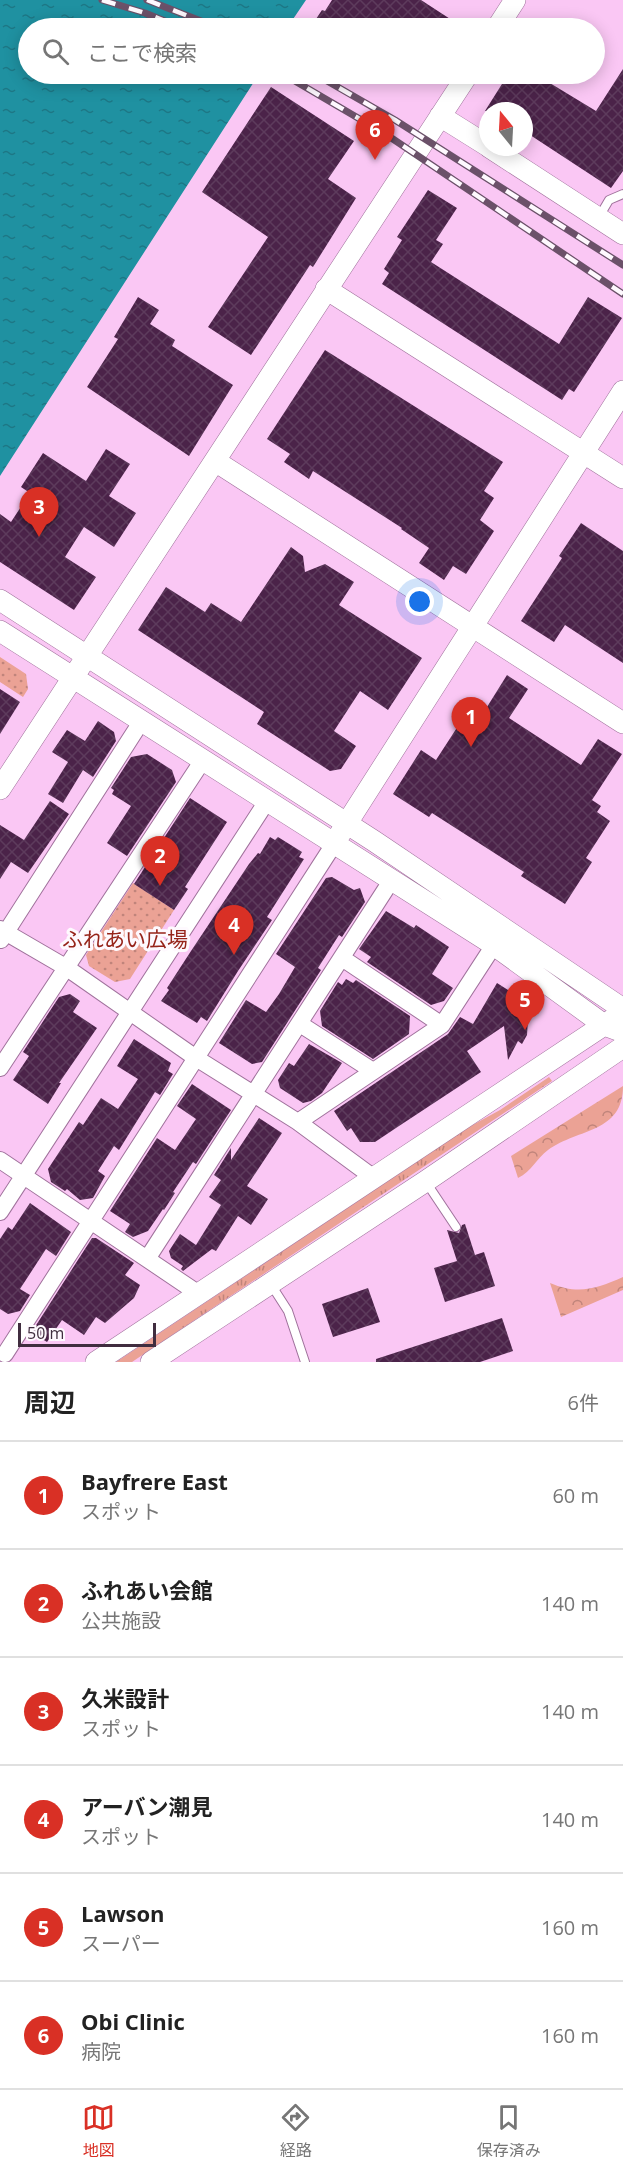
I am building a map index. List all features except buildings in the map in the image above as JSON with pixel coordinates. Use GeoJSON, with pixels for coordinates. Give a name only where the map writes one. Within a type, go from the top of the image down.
{"type":"FeatureCollection","features":[{"type":"Feature","properties":{"kind":"street"},"geometry":{"type":"LineString","coordinates":[[503,18],[515,0]]}},
{"type":"Feature","properties":{"kind":"street"},"geometry":{"type":"LineString","coordinates":[[0,789],[462,84]]}},
{"type":"Feature","properties":{"kind":"street"},"geometry":{"type":"LineString","coordinates":[[441,116],[479,141]]}},
{"type":"Feature","properties":{"kind":"street"},"geometry":{"type":"LineString","coordinates":[[503,156],[623,234]]}},
{"type":"Feature","properties":{"kind":"street"},"geometry":{"type":"LineString","coordinates":[[326,289],[623,478]]}},
{"type":"Feature","properties":{"kind":"street"},"geometry":{"type":"LineString","coordinates":[[6,1356],[90,1220],[334,844],[623,391]]}},
{"type":"Feature","properties":{"kind":"street"},"geometry":{"type":"LineString","coordinates":[[215,461],[623,723]]}},
{"type":"Feature","properties":{"kind":"street"},"geometry":{"type":"LineString","coordinates":[[0,600],[347,823],[623,1011],[613,1028],[374,1178],[96,1362]]}},
{"type":"Feature","properties":{"kind":"street"},"geometry":{"type":"LineString","coordinates":[[0,631],[494,945],[613,1028]]}},
{"type":"Feature","properties":{"kind":"street"},"geometry":{"type":"LineString","coordinates":[[141,722],[2,934],[67,968],[196,1058],[298,1122],[374,1178]]}},
{"type":"Feature","properties":{"kind":"street"},"geometry":{"type":"LineString","coordinates":[[0,1068],[203,760]]}},
{"type":"Feature","properties":{"kind":"street"},"geometry":{"type":"LineString","coordinates":[[0,1212],[267,801]]}},
{"type":"Feature","properties":{"kind":"street"},"geometry":{"type":"LineString","coordinates":[[147,1258],[391,881]]}},
{"type":"Feature","properties":{"kind":"street"},"geometry":{"type":"LineString","coordinates":[[298,1122],[442,1025],[494,945]]}},
{"type":"Feature","properties":{"kind":"street"},"geometry":{"type":"LineString","coordinates":[[342,958],[442,1025]]}},
{"type":"Feature","properties":{"kind":"street"},"geometry":{"type":"LineString","coordinates":[[300,1024],[373,1071]]}},
{"type":"Feature","properties":{"kind":"street"},"geometry":{"type":"LineString","coordinates":[[152,1362],[426,1181],[623,1047]]}},
{"type":"Feature","properties":{"kind":"street"},"geometry":{"type":"LineString","coordinates":[[0,1160],[200,1294]]}},
{"type":"Feature","properties":{"kind":"lane"},"geometry":{"type":"LineString","coordinates":[[598,219],[609,200],[623,194]]}},
{"type":"Feature","properties":{"kind":"lane"},"geometry":{"type":"LineString","coordinates":[[426,1181],[456,1227]]}},
{"type":"Feature","properties":{"kind":"lane"},"geometry":{"type":"LineString","coordinates":[[270,1282],[288,1311],[305,1362]]}},
{"type":"Feature","properties":{"kind":"green space"},"geometry":{"type":"Polygon","coordinates":[[[0,657],[26,674],[28,689],[23,697],[0,682],[0,657]]]}},
{"type":"Feature","properties":{"kind":"green space","name":"ふれあい広場"},"geometry":{"type":"Polygon","coordinates":[[[133,883],[174,910],[130,979],[115,982],[89,966],[86,955],[133,883]]]}},
{"type":"Feature","properties":{"kind":"green space"},"geometry":{"type":"Polygon","coordinates":[[[549,1077],[552,1081],[132,1362],[116,1362],[469,1127],[500,1110],[549,1077]]]}},
{"type":"Feature","properties":{"kind":"green space"},"geometry":{"type":"Polygon","coordinates":[[[623,1086],[621,1101],[616,1113],[607,1121],[548,1150],[518,1178],[511,1156],[623,1086]]]}},
{"type":"Feature","properties":{"kind":"green space"},"geometry":{"type":"Polygon","coordinates":[[[623,1277],[623,1290],[561,1317],[550,1283],[578,1290],[604,1285],[623,1277]]]}},
{"type":"Feature","properties":{"kind":"water"},"geometry":{"type":"Polygon","coordinates":[[[0,0],[306,0],[294,18],[18,18],[18,84],[253,84],[0,476],[0,0]]]}},
{"type":"Feature","properties":{"kind":"railway"},"geometry":{"type":"LineString","coordinates":[[102,0],[157,18]]}},
{"type":"Feature","properties":{"kind":"railway"},"geometry":{"type":"LineString","coordinates":[[147,0],[193,18]]}},
{"type":"Feature","properties":{"kind":"railway"},"geometry":{"type":"LineString","coordinates":[[300,84],[387,135],[623,294]]}},
{"type":"Feature","properties":{"kind":"railway"},"geometry":{"type":"LineString","coordinates":[[332,84],[395,120],[623,265]]}},
{"type":"Feature","properties":{"kind":"place","name":"Obi Clinic"},"geometry":{"type":"Point","coordinates":[375,160]}},
{"type":"Feature","properties":{"kind":"place","name":"久米設計"},"geometry":{"type":"Point","coordinates":[39,537]}},
{"type":"Feature","properties":{"kind":"place","name":"Bayfrere East"},"geometry":{"type":"Point","coordinates":[471,747]}},
{"type":"Feature","properties":{"kind":"place","name":"ふれあい会館"},"geometry":{"type":"Point","coordinates":[160,886]}},
{"type":"Feature","properties":{"kind":"place","name":"アーバン潮見"},"geometry":{"type":"Point","coordinates":[234,955]}},
{"type":"Feature","properties":{"kind":"place","name":"Lawson"},"geometry":{"type":"Point","coordinates":[525,1030]}}]}
